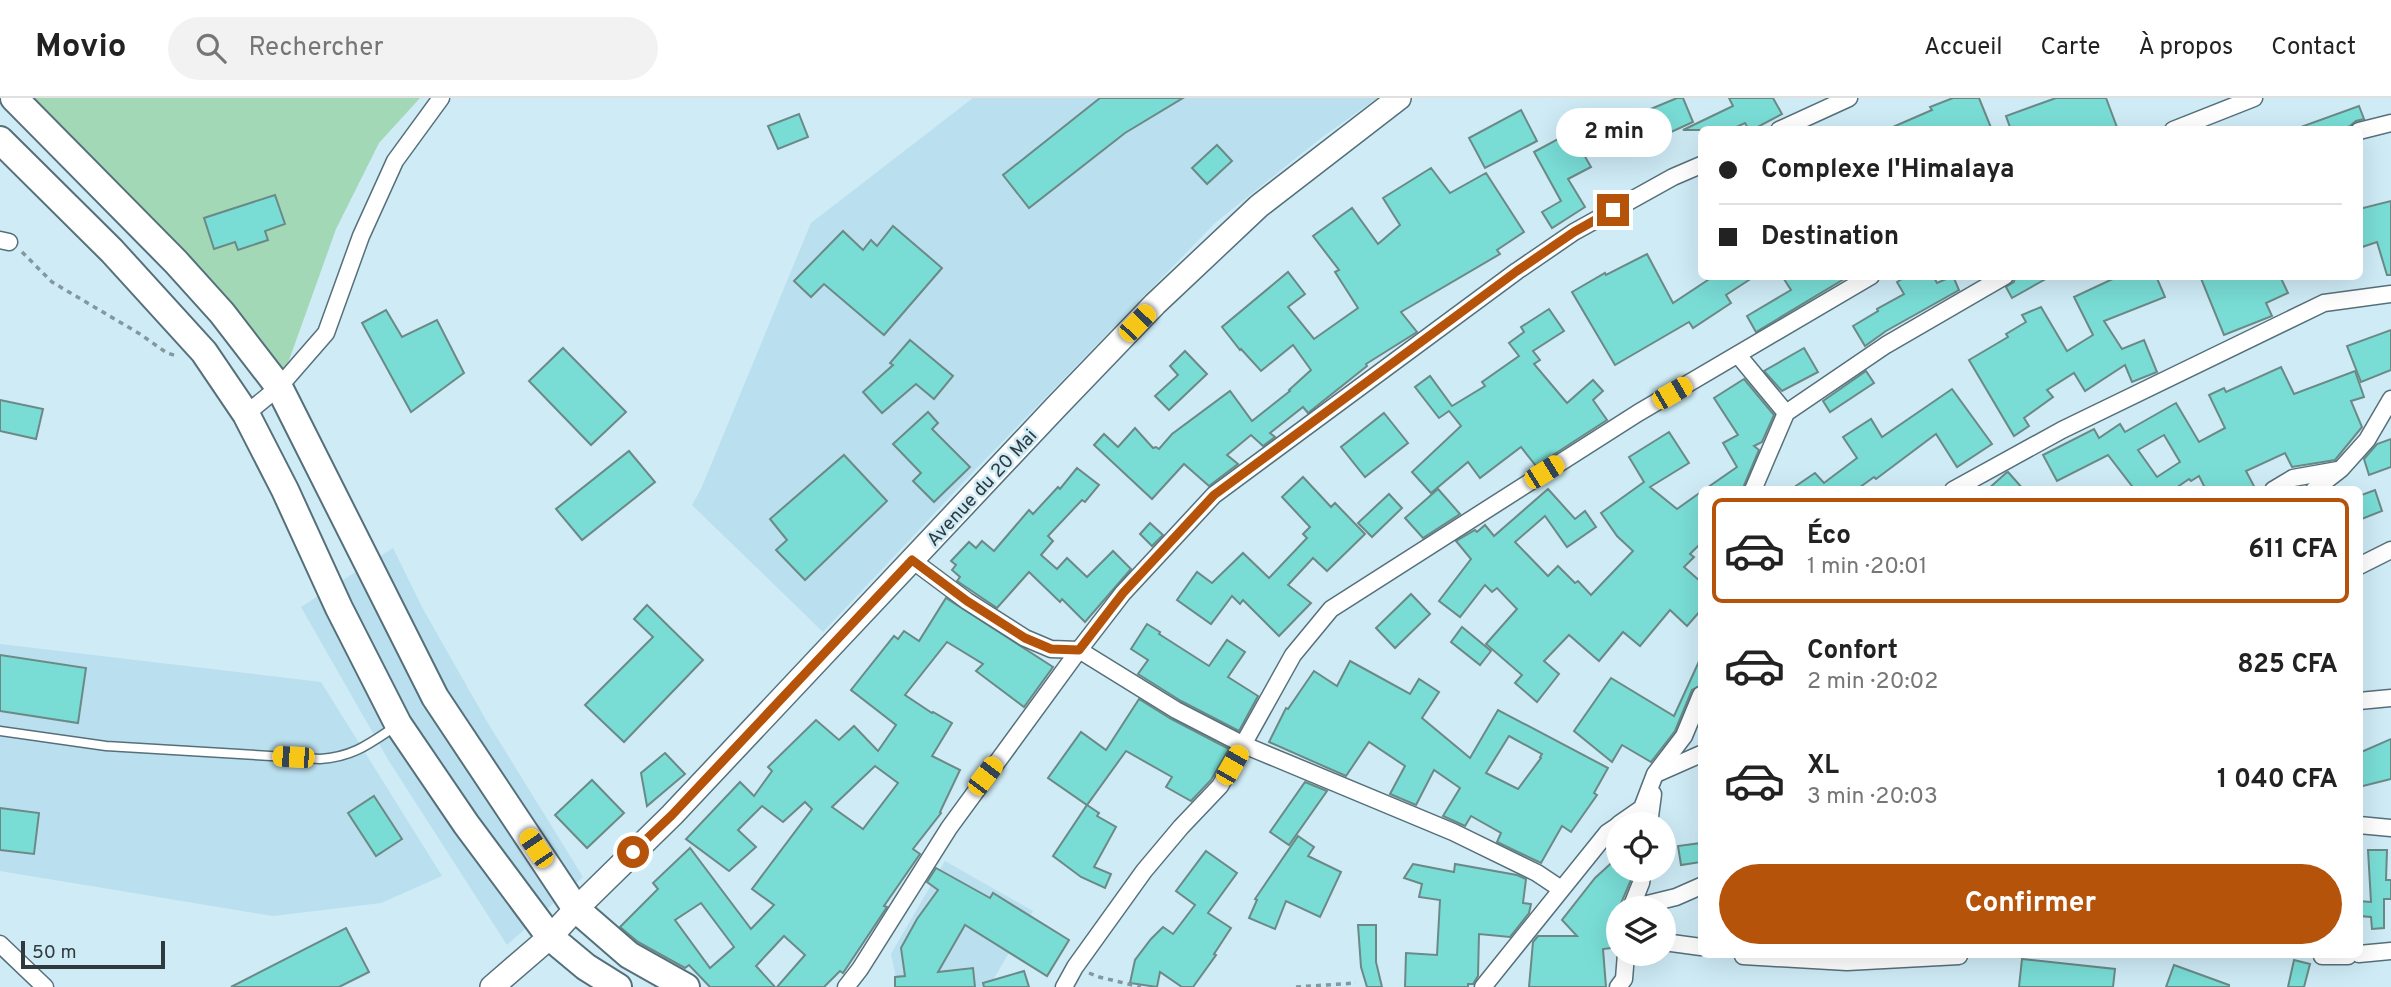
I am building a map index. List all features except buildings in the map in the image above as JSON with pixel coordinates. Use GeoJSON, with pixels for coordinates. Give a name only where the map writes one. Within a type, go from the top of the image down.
{"type":"FeatureCollection","features":[{"type":"Feature","properties":{"kind":"main road"},"geometry":{"type":"LineString","coordinates":[[14,98],[176,262],[222,313],[279,387],[435,697],[576,909],[629,955],[686,987]]}},
{"type":"Feature","properties":{"kind":"main road","name":"Avenue du 20 Mai"},"geometry":{"type":"LineString","coordinates":[[492,987],[550,937],[672,815],[1109,351],[1259,206],[1399,98]]}},
{"type":"Feature","properties":{"kind":"main road"},"geometry":{"type":"LineString","coordinates":[[0,140],[112,251],[204,352],[246,414],[398,724],[466,824],[550,937],[586,967],[618,987]]}},
{"type":"Feature","properties":{"kind":"street"},"geometry":{"type":"LineString","coordinates":[[246,414],[279,387],[326,333],[361,236],[395,161],[441,98]]}},
{"type":"Feature","properties":{"kind":"street"},"geometry":{"type":"LineString","coordinates":[[1788,126],[1849,98]]}},
{"type":"Feature","properties":{"kind":"street"},"geometry":{"type":"LineString","coordinates":[[2183,126],[2254,98]]}},
{"type":"Feature","properties":{"kind":"street"},"geometry":{"type":"LineString","coordinates":[[2363,130],[2391,123]]}},
{"type":"Feature","properties":{"kind":"street"},"geometry":{"type":"LineString","coordinates":[[846,987],[949,828],[1079,650],[1123,593],[1214,495],[1517,271],[1574,232],[1673,177],[1698,166]]}},
{"type":"Feature","properties":{"kind":"street"},"geometry":{"type":"LineString","coordinates":[[1064,987],[1075,967],[1144,871],[1220,786],[1293,655],[1331,609],[1638,413],[1864,280]]}},
{"type":"Feature","properties":{"kind":"street"},"geometry":{"type":"LineString","coordinates":[[1755,486],[1786,413],[1977,283]]}},
{"type":"Feature","properties":{"kind":"street"},"geometry":{"type":"LineString","coordinates":[[1960,486],[2062,430],[2325,303],[2391,294]]}},
{"type":"Feature","properties":{"kind":"street"},"geometry":{"type":"LineString","coordinates":[[1738,355],[1786,413]]}},
{"type":"Feature","properties":{"kind":"street"},"geometry":{"type":"LineString","coordinates":[[2319,486],[2341,469],[2367,440],[2387,412],[2391,399]]}},
{"type":"Feature","properties":{"kind":"street"},"geometry":{"type":"LineString","coordinates":[[2280,486],[2293,478],[2341,469]]}},
{"type":"Feature","properties":{"kind":"street"},"geometry":{"type":"LineString","coordinates":[[2363,564],[2391,551]]}},
{"type":"Feature","properties":{"kind":"street"},"geometry":{"type":"LineString","coordinates":[[912,560],[967,601],[1025,638],[1051,649],[1079,650],[1176,710],[1244,745],[1453,832],[1537,873],[1561,889]]}},
{"type":"Feature","properties":{"kind":"street"},"geometry":{"type":"LineString","coordinates":[[2363,701],[2391,698]]}},
{"type":"Feature","properties":{"kind":"street"},"geometry":{"type":"LineString","coordinates":[[1636,812],[1642,808],[1655,774],[1685,736],[1698,703]]}},
{"type":"Feature","properties":{"kind":"street"},"geometry":{"type":"LineString","coordinates":[[1655,774],[1698,755]]}},
{"type":"Feature","properties":{"kind":"street"},"geometry":{"type":"LineString","coordinates":[[1650,812],[1655,774]]}},
{"type":"Feature","properties":{"kind":"street"},"geometry":{"type":"LineString","coordinates":[[2363,825],[2391,828]]}},
{"type":"Feature","properties":{"kind":"street"},"geometry":{"type":"LineString","coordinates":[[1483,987],[1606,834]]}},
{"type":"Feature","properties":{"kind":"street"},"geometry":{"type":"LineString","coordinates":[[1676,897],[1698,887]]}},
{"type":"Feature","properties":{"kind":"street"},"geometry":{"type":"LineString","coordinates":[[0,944],[45,987]]}},
{"type":"Feature","properties":{"kind":"street"},"geometry":{"type":"LineString","coordinates":[[1676,944],[1698,947]]}},
{"type":"Feature","properties":{"kind":"street"},"geometry":{"type":"LineString","coordinates":[[2363,954],[2391,951]]}},
{"type":"Feature","properties":{"kind":"street"},"geometry":{"type":"LineString","coordinates":[[1778,958],[1847,962],[1922,958]]}},
{"type":"Feature","properties":{"kind":"street"},"geometry":{"type":"LineString","coordinates":[[1618,987],[1624,979],[1625,966]]}},
{"type":"Feature","properties":{"kind":"lane"},"geometry":{"type":"LineString","coordinates":[[0,731],[106,746],[320,759],[340,758],[360,750],[398,724]]}},
{"type":"Feature","properties":{"kind":"path"},"geometry":{"type":"LineString","coordinates":[[5,241],[29,257],[52,282],[167,353],[180,357],[204,352]]}},
{"type":"Feature","properties":{"kind":"path"},"geometry":{"type":"LineString","coordinates":[[1075,967],[1099,977],[1141,987]]}},
{"type":"Feature","properties":{"kind":"path"},"geometry":{"type":"LineString","coordinates":[[1296,987],[1356,983]]}},
{"type":"Feature","properties":{"kind":"shaded area"},"geometry":{"type":"Polygon","coordinates":[[[973,98],[1377,98],[1321,138],[1215,223],[976,469],[823,632],[692,505],[811,223],[973,98]]]}},
{"type":"Feature","properties":{"kind":"shaded area"},"geometry":{"type":"Polygon","coordinates":[[[393,548],[423,609],[486,720],[583,877],[507,945],[389,761],[301,607],[393,548]]]}},
{"type":"Feature","properties":{"kind":"shaded area"},"geometry":{"type":"Polygon","coordinates":[[[0,644],[321,682],[442,876],[381,903],[273,916],[0,871],[0,644]]]}},
{"type":"Feature","properties":{"kind":"shaded area"},"geometry":{"type":"Polygon","coordinates":[[[945,861],[1033,911],[989,987],[898,987],[891,954],[945,861]]]}},
{"type":"Feature","properties":{"kind":"green space"},"geometry":{"type":"Polygon","coordinates":[[[29,98],[420,98],[379,143],[336,229],[283,377],[189,262],[106,172],[29,98]]]}},
{"type":"Feature","properties":{"kind":"route"},"geometry":{"type":"LineString","coordinates":[[633,852],[672,815],[912,560],[967,601],[1025,638],[1051,649],[1079,650],[1123,593],[1214,495],[1517,271],[1574,232],[1613,210]]}}]}
